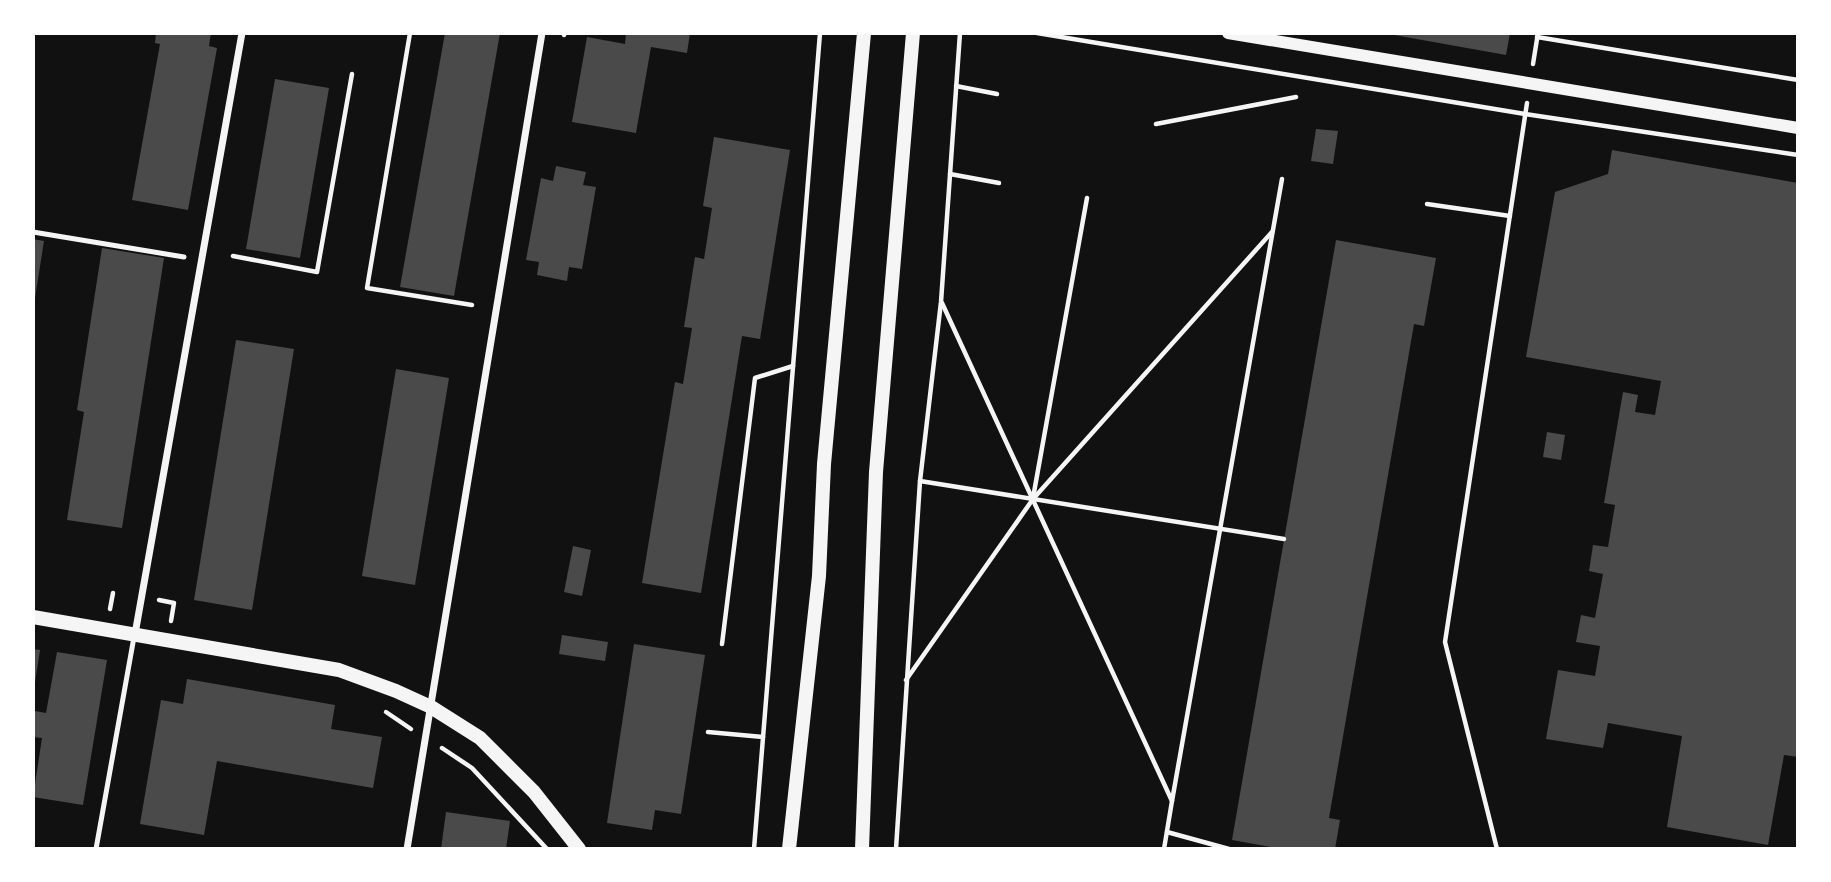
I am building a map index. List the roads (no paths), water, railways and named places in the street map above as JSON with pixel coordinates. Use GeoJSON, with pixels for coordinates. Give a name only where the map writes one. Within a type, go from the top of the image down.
{"type":"FeatureCollection","features":[{"type":"Feature","properties":{"kind":"main road"},"geometry":{"type":"LineString","coordinates":[[789,849],[819,576],[824,464],[864,33]]}},
{"type":"Feature","properties":{"kind":"main road"},"geometry":{"type":"LineString","coordinates":[[862,849],[876,472],[913,33]]}},
{"type":"Feature","properties":{"kind":"main road"},"geometry":{"type":"LineString","coordinates":[[33,617],[339,670],[368,680],[431,707],[480,738],[534,792],[579,849]]}},
{"type":"Feature","properties":{"kind":"street"},"geometry":{"type":"LineString","coordinates":[[135,634],[242,33]]}},
{"type":"Feature","properties":{"kind":"street"},"geometry":{"type":"LineString","coordinates":[[407,849],[542,33]]}},
{"type":"Feature","properties":{"kind":"street"},"geometry":{"type":"LineString","coordinates":[[1228,33],[1798,128]]}},
{"type":"Feature","properties":{"kind":"street"},"geometry":{"type":"LineString","coordinates":[[1273,33],[1305,46]]}},
{"type":"Feature","properties":{"kind":"lane"},"geometry":{"type":"LineString","coordinates":[[33,232],[184,257]]}},
{"type":"Feature","properties":{"kind":"lane"},"geometry":{"type":"LineString","coordinates":[[96,849],[135,634]]}}]}
